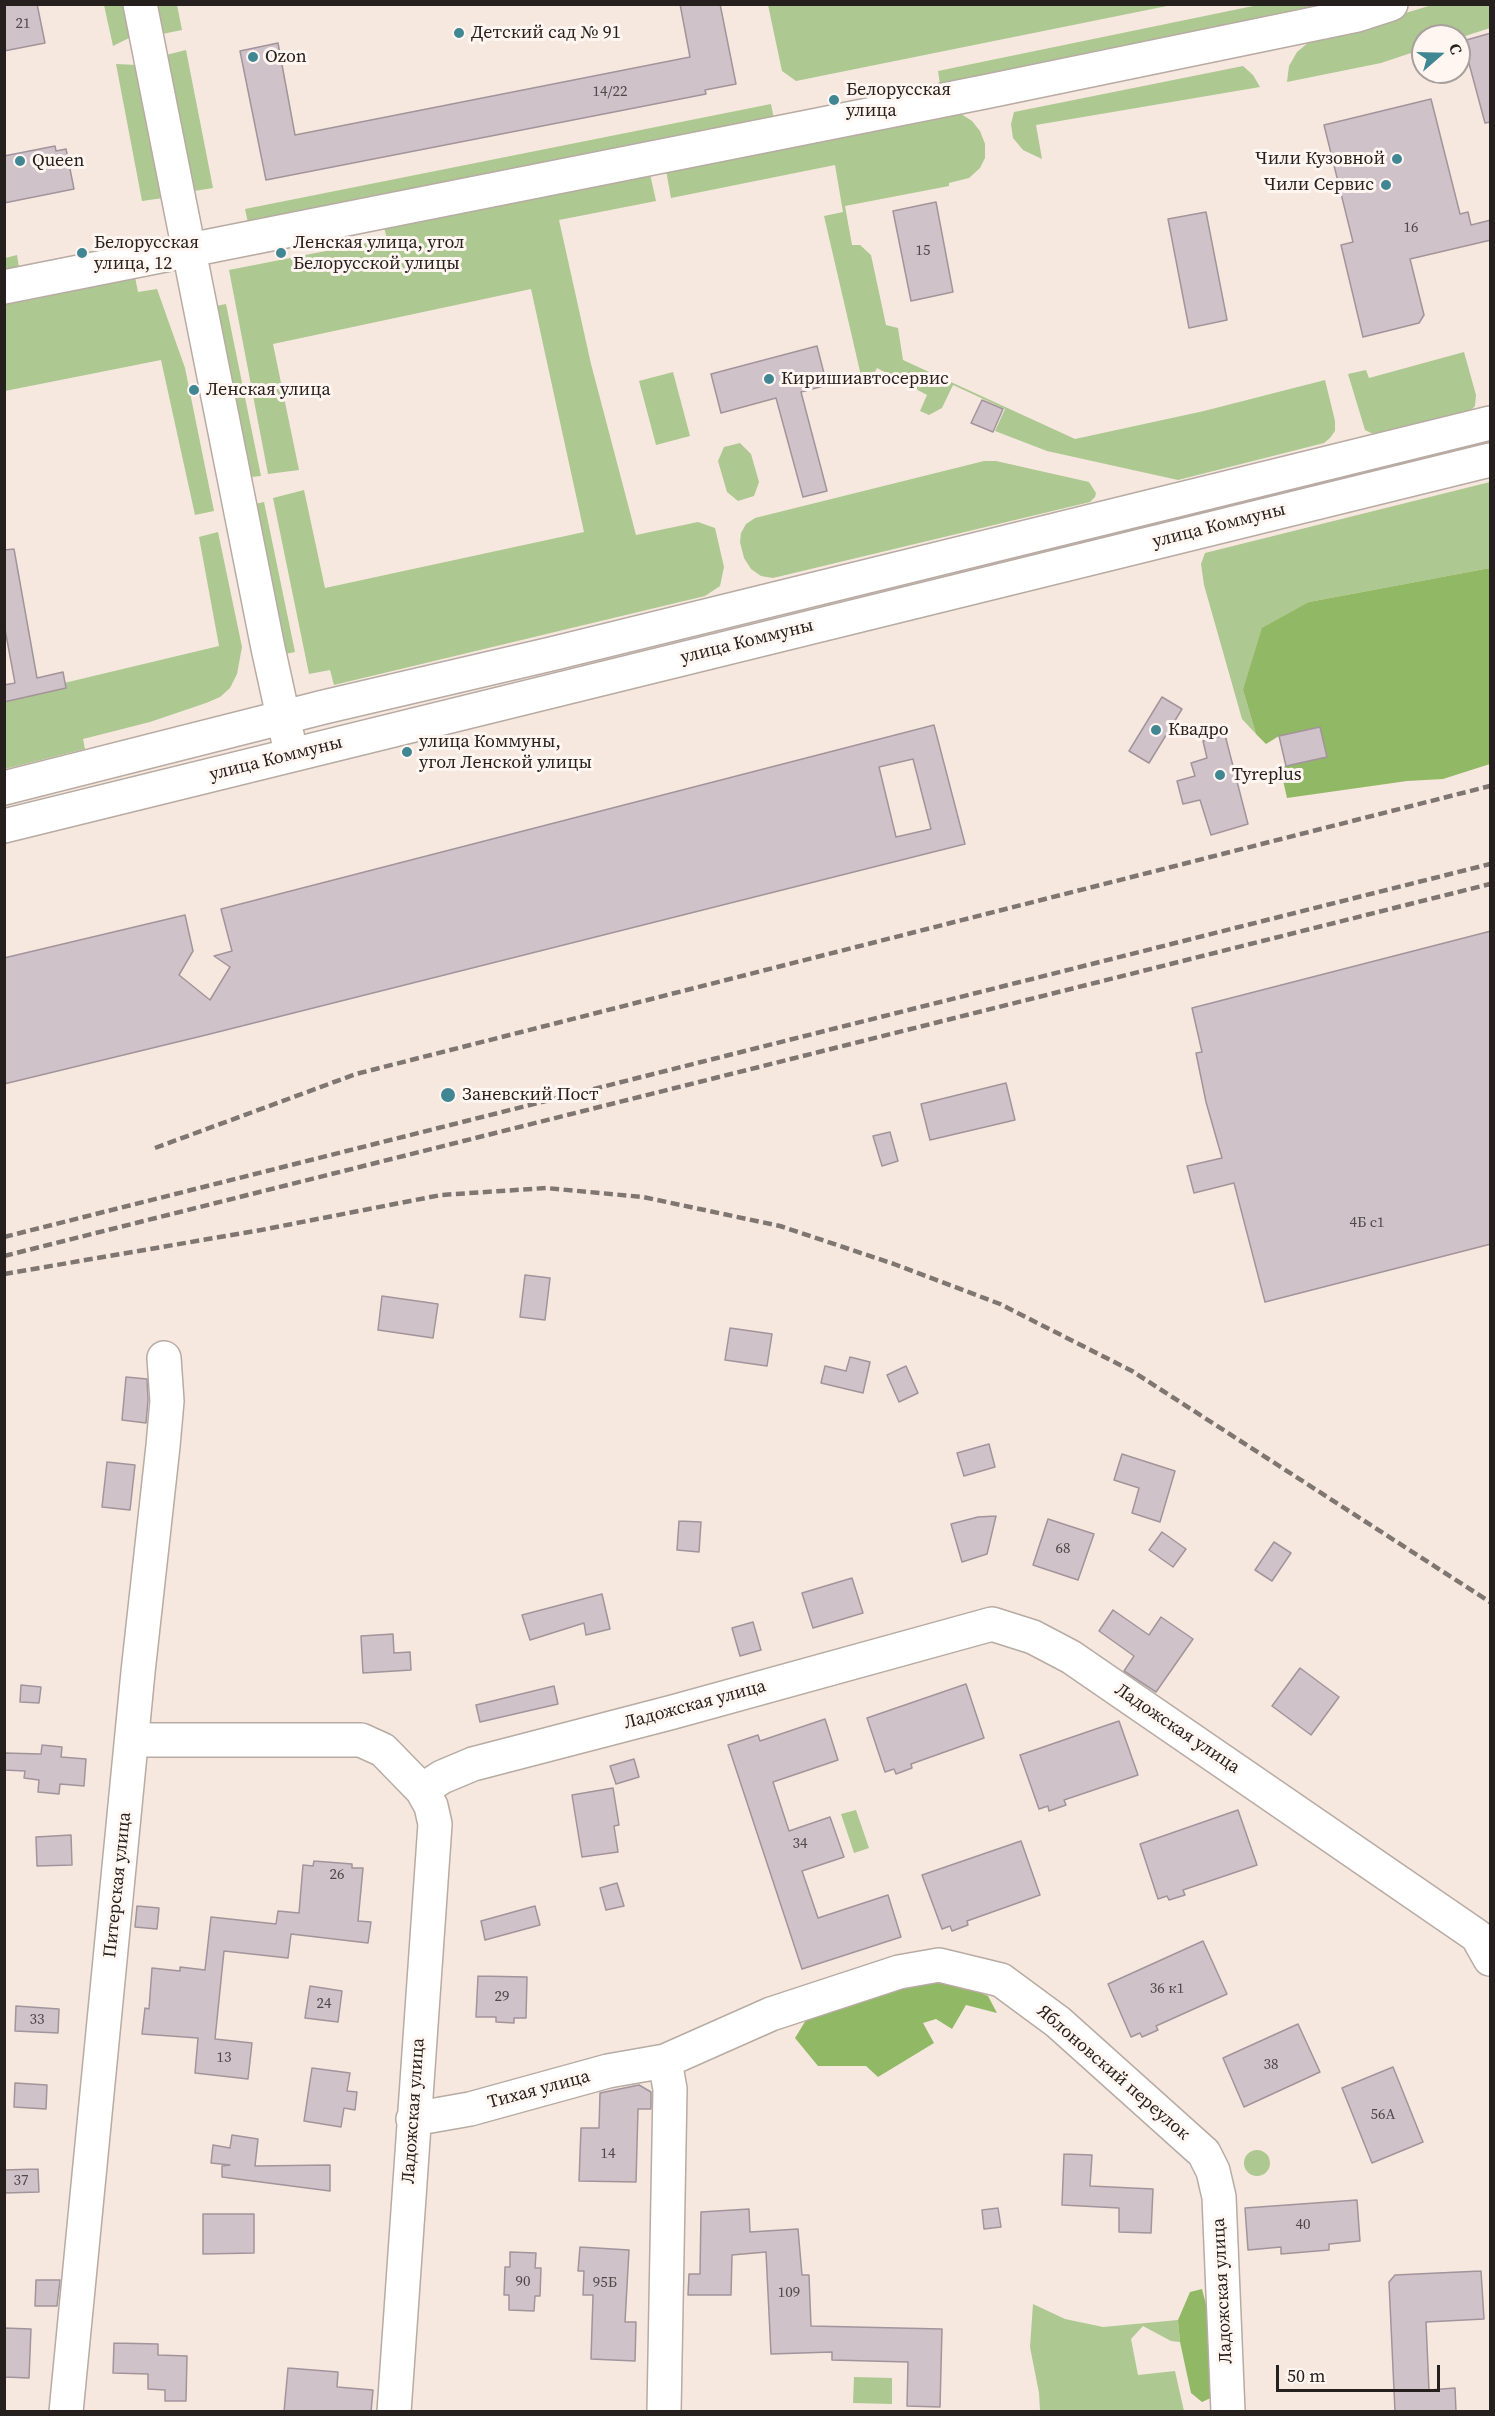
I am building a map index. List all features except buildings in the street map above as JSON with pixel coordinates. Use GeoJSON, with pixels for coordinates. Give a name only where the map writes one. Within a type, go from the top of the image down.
{"type":"FeatureCollection","features":[{"type":"Feature","properties":{"kind":"street"},"geometry":{"type":"LineString","coordinates":[[140,4],[292,755]]}},
{"type":"Feature","properties":{"kind":"street"},"geometry":{"type":"LineString","coordinates":[[4,287],[984,92],[1358,15],[1391,4]]}},
{"type":"Feature","properties":{"kind":"street","name":"улица Коммуны"},"geometry":{"type":"LineString","coordinates":[[4,788],[284,717],[562,652],[1491,423]]}},
{"type":"Feature","properties":{"kind":"street","name":"улица Коммуны"},"geometry":{"type":"LineString","coordinates":[[4,826],[1491,459]]}},
{"type":"Feature","properties":{"kind":"street","name":"Питерская улица"},"geometry":{"type":"LineString","coordinates":[[66,2412],[163,1446],[167,1401],[164,1358]]}},
{"type":"Feature","properties":{"kind":"street","name":"Ладожская улица"},"geometry":{"type":"LineString","coordinates":[[393,2412],[435,1824],[431,1806],[422,1790],[442,1777],[473,1764],[684,1709],[992,1624],[1033,1637],[1071,1657],[1477,1936],[1491,1959]]}},
{"type":"Feature","properties":{"kind":"street"},"geometry":{"type":"LineString","coordinates":[[132,1740],[361,1740],[383,1750],[422,1790]]}},
{"type":"Feature","properties":{"kind":"street","name":"Яблоновский переулок"},"geometry":{"type":"LineString","coordinates":[[666,2061],[771,2014],[899,1972],[939,1965],[1001,1980],[1058,2022],[1204,2153],[1213,2171]]}},
{"type":"Feature","properties":{"kind":"street"},"geometry":{"type":"LineString","coordinates":[[664,2412],[670,2089],[666,2061]]}},
{"type":"Feature","properties":{"kind":"street","name":"Тихая улица"},"geometry":{"type":"LineString","coordinates":[[413,2119],[470,2109],[608,2071],[666,2061]]}},
{"type":"Feature","properties":{"kind":"street","name":"Ладожская улица"},"geometry":{"type":"LineString","coordinates":[[1213,2171],[1219,2197],[1228,2412]]}},
{"type":"Feature","properties":{"kind":"green space"},"geometry":{"type":"Polygon","coordinates":[[[768,4],[1172,5],[796,81],[782,71],[768,4]]]}},
{"type":"Feature","properties":{"kind":"green space"},"geometry":{"type":"Polygon","coordinates":[[[104,5],[124,5],[131,37],[113,46],[104,5]]]}},
{"type":"Feature","properties":{"kind":"green space"},"geometry":{"type":"Polygon","coordinates":[[[156,5],[177,5],[182,30],[162,34],[156,5]]]}},
{"type":"Feature","properties":{"kind":"green space"},"geometry":{"type":"Polygon","coordinates":[[[1258,5],[1331,5],[940,84],[938,71],[1258,5]]]}},
{"type":"Feature","properties":{"kind":"green space"},"geometry":{"type":"Polygon","coordinates":[[[1432,5],[1490,5],[1490,28],[1471,34],[1471,24],[1411,24],[1411,53],[1381,63],[1287,82],[1289,66],[1297,52],[1309,42],[1432,5]]]}},
{"type":"Feature","properties":{"kind":"green space"},"geometry":{"type":"Polygon","coordinates":[[[186,50],[213,188],[194,191],[166,55],[186,50]]]}},
{"type":"Feature","properties":{"kind":"green space"},"geometry":{"type":"Polygon","coordinates":[[[116,64],[137,65],[163,198],[142,201],[116,64]]]}},
{"type":"Feature","properties":{"kind":"green space"},"geometry":{"type":"Polygon","coordinates":[[[1243,66],[1253,75],[1260,87],[1036,125],[1042,159],[1023,150],[1013,138],[1011,124],[1014,112],[1243,66]]]}},
{"type":"Feature","properties":{"kind":"green space"},"geometry":{"type":"Polygon","coordinates":[[[771,104],[774,119],[248,223],[245,209],[771,104]]]}},
{"type":"Feature","properties":{"kind":"green space"},"geometry":{"type":"Polygon","coordinates":[[[949,113],[961,114],[972,121],[980,131],[985,144],[985,158],[980,168],[969,178],[949,183],[949,186],[845,206],[852,245],[860,245],[871,255],[886,325],[898,328],[903,360],[1075,439],[1204,411],[1325,380],[1335,421],[1335,431],[1330,438],[1324,443],[1178,480],[1047,451],[995,431],[1005,409],[953,385],[942,408],[929,415],[920,411],[927,395],[877,368],[867,387],[862,380],[824,216],[843,212],[835,165],[671,198],[666,170],[949,113]]]}},
{"type":"Feature","properties":{"kind":"green space"},"geometry":{"type":"Polygon","coordinates":[[[650,174],[656,201],[559,220],[591,364],[636,535],[698,522],[715,528],[724,567],[720,586],[705,596],[334,685],[330,670],[309,674],[273,498],[304,490],[325,588],[584,532],[531,289],[273,344],[299,470],[268,474],[229,270],[387,239],[384,227],[650,174]]]}},
{"type":"Feature","properties":{"kind":"green space"},"geometry":{"type":"Polygon","coordinates":[[[17,255],[19,268],[5,271],[5,258],[17,255]]]}},
{"type":"Feature","properties":{"kind":"green space"},"geometry":{"type":"Polygon","coordinates":[[[135,277],[138,292],[157,289],[185,368],[214,511],[195,515],[161,360],[5,391],[5,302],[135,277]]]}},
{"type":"Feature","properties":{"kind":"green space"},"geometry":{"type":"Polygon","coordinates":[[[226,304],[261,476],[250,477],[216,306],[226,304]]]}},
{"type":"Feature","properties":{"kind":"green space"},"geometry":{"type":"Polygon","coordinates":[[[1464,352],[1476,395],[1475,406],[1470,411],[1373,434],[1365,430],[1348,374],[1366,370],[1369,378],[1464,352]]]}},
{"type":"Feature","properties":{"kind":"green space"},"geometry":{"type":"Polygon","coordinates":[[[673,372],[690,436],[656,445],[639,381],[673,372]]]}},
{"type":"Feature","properties":{"kind":"green space"},"geometry":{"type":"Polygon","coordinates":[[[740,443],[751,454],[759,482],[754,496],[738,501],[727,492],[718,461],[724,447],[740,443]]]}},
{"type":"Feature","properties":{"kind":"green space"},"geometry":{"type":"Polygon","coordinates":[[[984,461],[996,461],[1089,482],[1096,493],[1095,497],[1090,502],[773,578],[761,576],[751,569],[744,558],[740,542],[741,533],[746,524],[755,518],[984,461]]]}},
{"type":"Feature","properties":{"kind":"green space"},"geometry":{"type":"Polygon","coordinates":[[[1490,482],[1490,568],[1309,602],[1243,690],[1256,734],[1242,719],[1204,585],[1201,564],[1205,553],[1490,482]]]}},
{"type":"Feature","properties":{"kind":"green space"},"geometry":{"type":"Polygon","coordinates":[[[264,502],[295,652],[285,654],[255,504],[264,502]]]}},
{"type":"Feature","properties":{"kind":"green space"},"geometry":{"type":"Polygon","coordinates":[[[218,532],[242,647],[237,674],[230,688],[220,697],[206,703],[150,722],[83,739],[85,749],[5,769],[4,702],[39,694],[39,689],[219,646],[199,537],[218,532]]]}},
{"type":"Feature","properties":{"kind":"green space"},"geometry":{"type":"Polygon","coordinates":[[[1490,568],[1490,764],[1443,779],[1407,781],[1287,798],[1280,767],[1326,757],[1320,727],[1279,736],[1266,744],[1256,734],[1243,690],[1262,628],[1309,602],[1490,568]]]}},
{"type":"Feature","properties":{"kind":"green space"},"geometry":{"type":"Polygon","coordinates":[[[856,1810],[869,1848],[854,1853],[841,1814],[856,1810]]]}},
{"type":"Feature","properties":{"kind":"green space"},"geometry":{"type":"Polygon","coordinates":[[[941,1977],[988,1996],[997,2013],[966,2005],[952,2029],[936,2019],[923,2023],[934,2043],[878,2077],[866,2066],[818,2066],[795,2038],[806,2020],[838,2002],[941,1977]]]}},
{"type":"Feature","properties":{"kind":"green space"},"geometry":{"type":"Polygon","coordinates":[[[1257,2150],[1266,2154],[1270,2163],[1266,2172],[1257,2176],[1248,2172],[1244,2163],[1248,2154],[1257,2150]]]}},
{"type":"Feature","properties":{"kind":"green space"},"geometry":{"type":"Polygon","coordinates":[[[1202,2289],[1209,2316],[1215,2396],[1202,2402],[1191,2393],[1180,2342],[1178,2320],[1190,2292],[1202,2289]]]}},
{"type":"Feature","properties":{"kind":"green space"},"geometry":{"type":"Polygon","coordinates":[[[1033,2304],[1065,2319],[1103,2327],[1178,2320],[1180,2342],[1171,2341],[1143,2326],[1131,2339],[1138,2375],[1175,2371],[1184,2411],[1040,2411],[1030,2347],[1033,2304]]]}},
{"type":"Feature","properties":{"kind":"green space"},"geometry":{"type":"Polygon","coordinates":[[[854,2377],[892,2378],[892,2404],[853,2403],[854,2377]]]}},
{"type":"Feature","properties":{"kind":"railway"},"geometry":{"type":"LineString","coordinates":[[155,1148],[356,1074],[1490,786]]}},
{"type":"Feature","properties":{"kind":"railway"},"geometry":{"type":"LineString","coordinates":[[4,1237],[1490,864]]}},
{"type":"Feature","properties":{"kind":"railway"},"geometry":{"type":"LineString","coordinates":[[4,1256],[1490,884]]}},
{"type":"Feature","properties":{"kind":"railway"},"geometry":{"type":"LineString","coordinates":[[4,1274],[261,1230],[441,1195],[546,1188],[643,1197],[780,1226],[894,1264],[1000,1304],[1132,1371],[1490,1602]]}},
{"type":"Feature","properties":{"kind":"place","name":"Детский сад № 91"},"geometry":{"type":"Point","coordinates":[459,33]}},
{"type":"Feature","properties":{"kind":"place","name":"Ozon"},"geometry":{"type":"Point","coordinates":[253,57]}},
{"type":"Feature","properties":{"kind":"place","name":"Белорусская улица"},"geometry":{"type":"Point","coordinates":[834,100]}},
{"type":"Feature","properties":{"kind":"place","name":"Чили Кузовной"},"geometry":{"type":"Point","coordinates":[1397,159]}},
{"type":"Feature","properties":{"kind":"place","name":"Queen"},"geometry":{"type":"Point","coordinates":[20,161]}},
{"type":"Feature","properties":{"kind":"place","name":"Чили Сервис"},"geometry":{"type":"Point","coordinates":[1386,185]}},
{"type":"Feature","properties":{"kind":"place","name":"Белорусская улица, 12"},"geometry":{"type":"Point","coordinates":[82,253]}},
{"type":"Feature","properties":{"kind":"place","name":"Ленская улица, угол Белорусской улицы"},"geometry":{"type":"Point","coordinates":[281,253]}},
{"type":"Feature","properties":{"kind":"place","name":"Киришиавтосервис"},"geometry":{"type":"Point","coordinates":[769,379]}},
{"type":"Feature","properties":{"kind":"place","name":"Ленская улица"},"geometry":{"type":"Point","coordinates":[194,390]}},
{"type":"Feature","properties":{"kind":"place","name":"Квадро"},"geometry":{"type":"Point","coordinates":[1156,730]}},
{"type":"Feature","properties":{"kind":"place","name":"улица Коммуны, угол Ленской улицы"},"geometry":{"type":"Point","coordinates":[407,752]}},
{"type":"Feature","properties":{"kind":"place","name":"Tyreplus"},"geometry":{"type":"Point","coordinates":[1220,775]}},
{"type":"Feature","properties":{"kind":"place","name":"Заневский Пост"},"geometry":{"type":"Point","coordinates":[448,1095]}}]}
